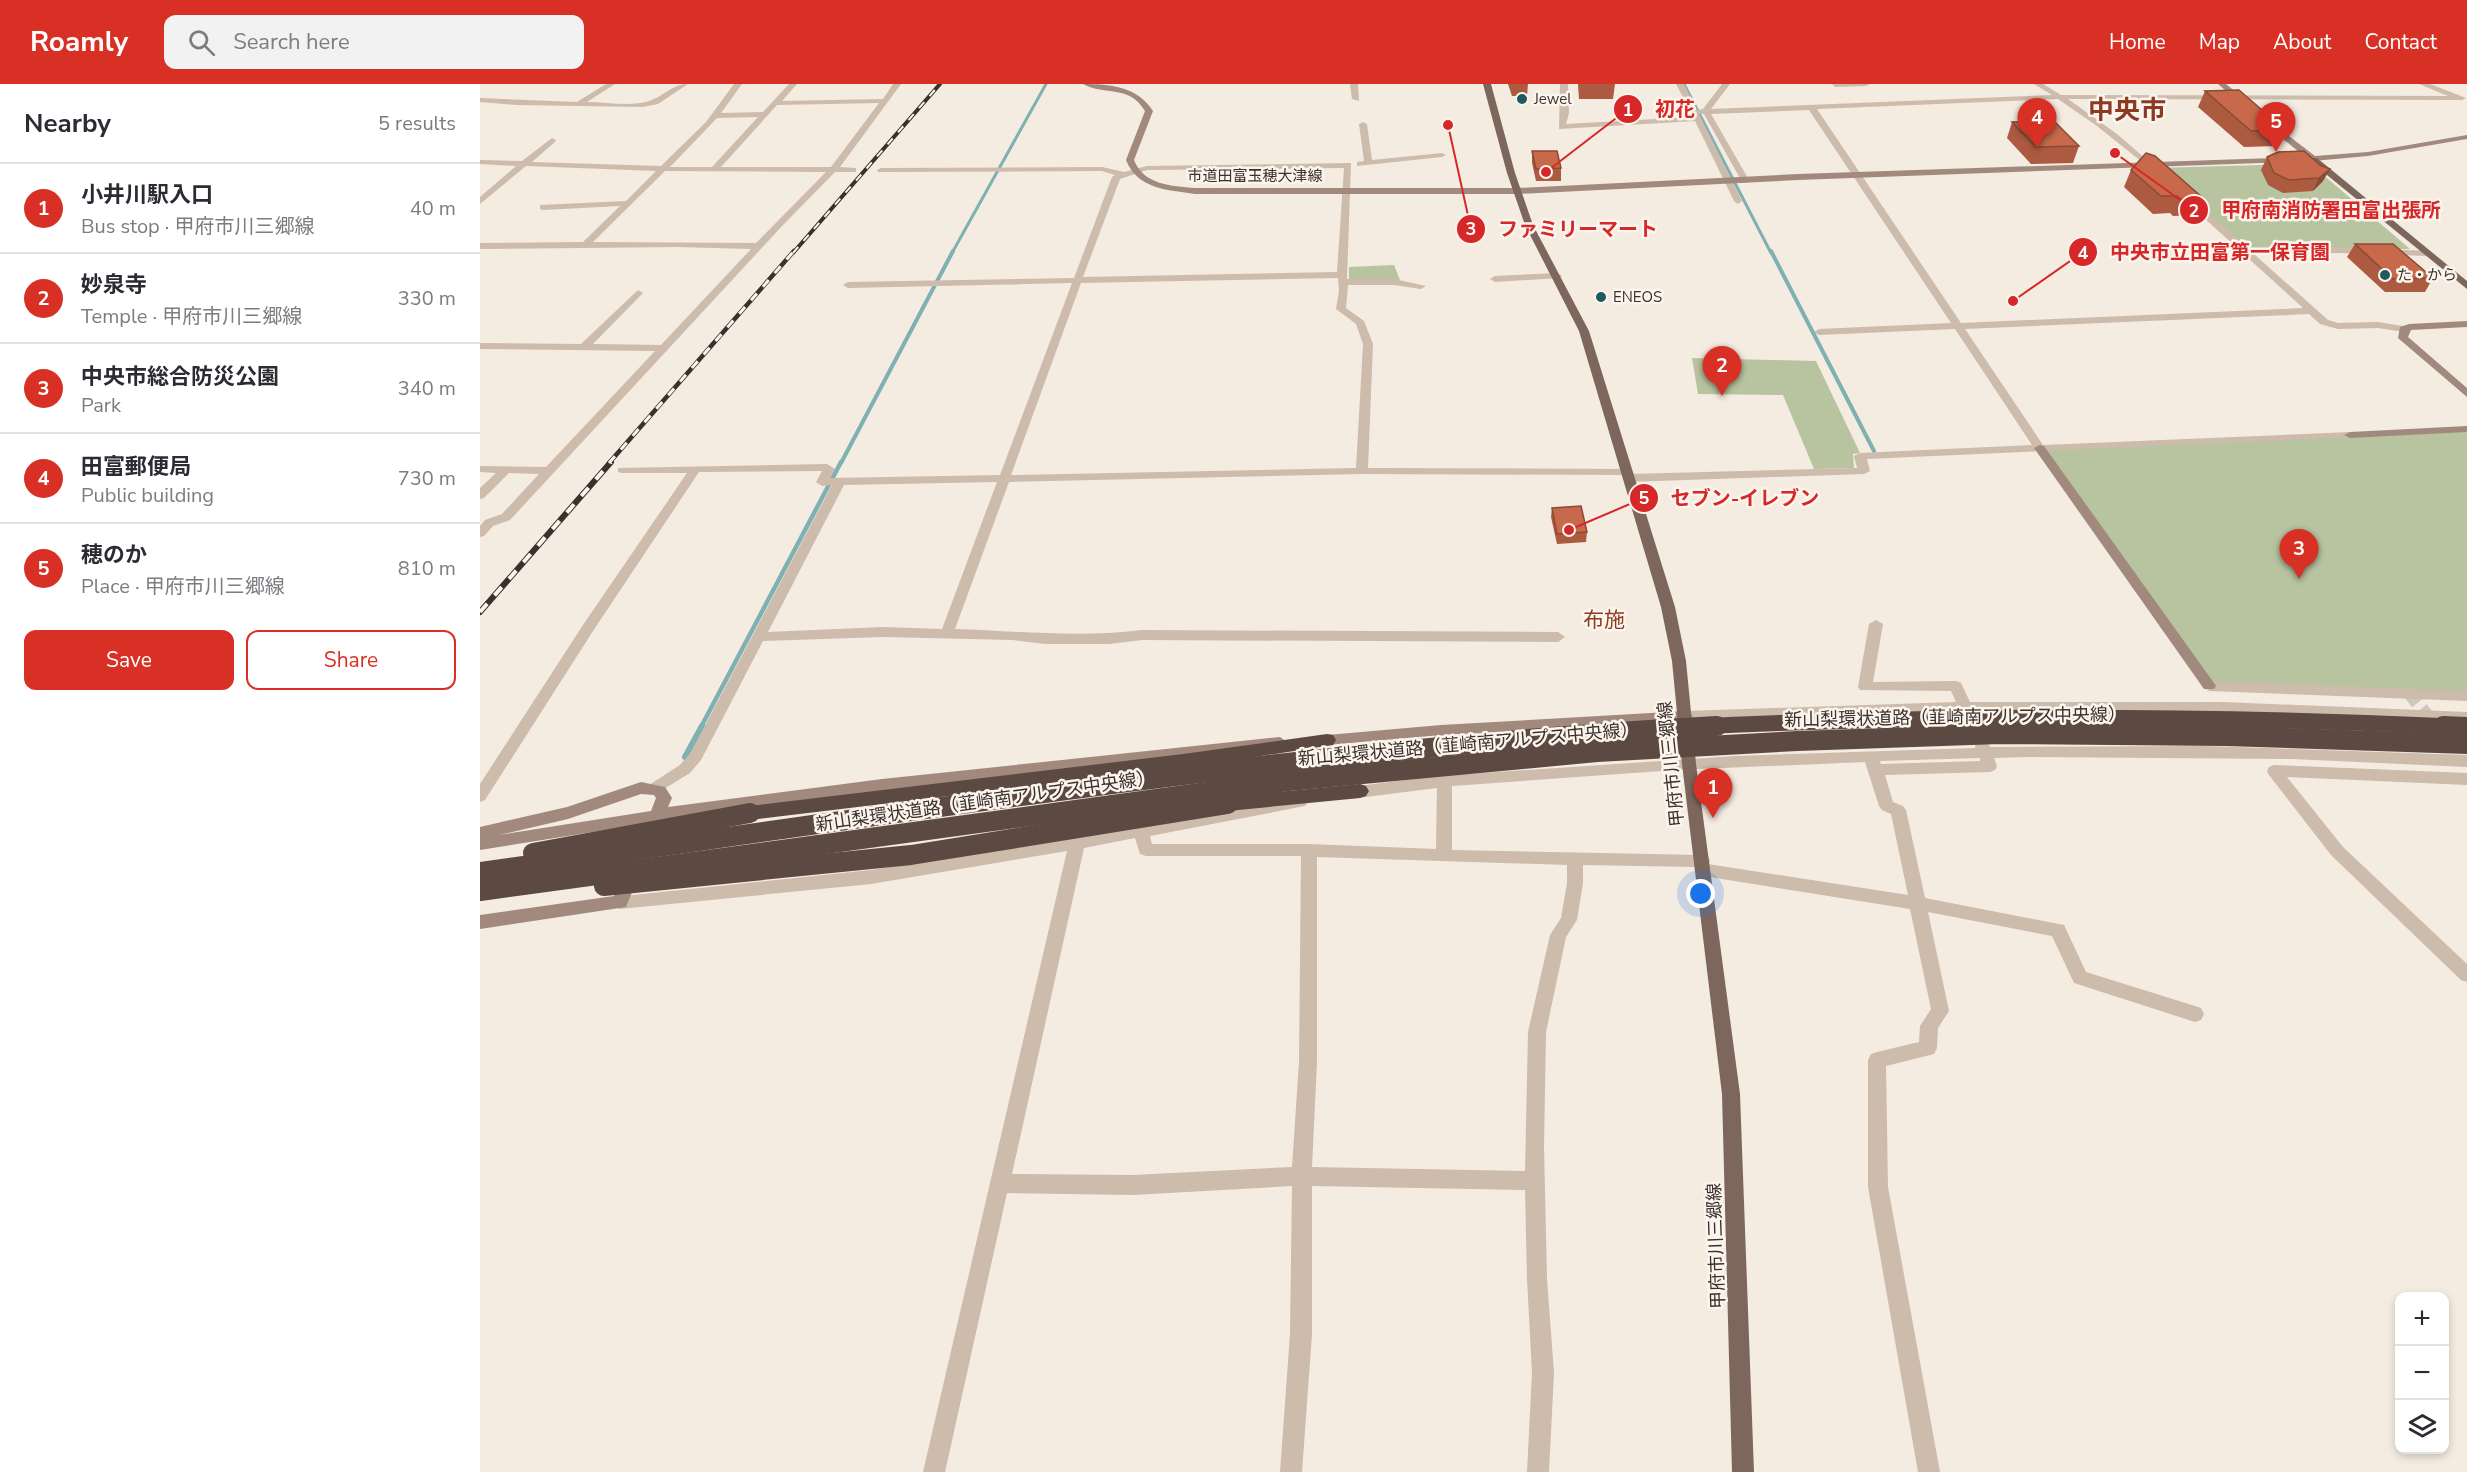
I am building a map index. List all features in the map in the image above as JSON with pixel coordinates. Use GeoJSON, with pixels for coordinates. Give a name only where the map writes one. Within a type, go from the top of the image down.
{"type":"FeatureCollection","features":[{"type":"Feature","properties":{"kind":"highway","name":"新山梨環状道路（韮崎南アルプス中央線）"},"geometry":{"type":"LineString","coordinates":[[480,871],[1192,774],[1381,752],[1565,736],[1793,722],[2000,717],[2218,718],[2467,727]]}},
{"type":"Feature","properties":{"kind":"highway","name":"新山梨環状道路（韮崎南アルプス中央線）"},"geometry":{"type":"LineString","coordinates":[[480,891],[1253,786],[1389,770],[1597,752],[1797,741],[2000,734],[2214,735],[2467,744]]}},
{"type":"Feature","properties":{"kind":"highway"},"geometry":{"type":"LineString","coordinates":[[480,871],[526,854],[750,813],[1223,755],[1327,740]]}},
{"type":"Feature","properties":{"kind":"highway"},"geometry":{"type":"LineString","coordinates":[[504,888],[604,886],[838,864],[911,855],[1228,804],[1360,791]]}},
{"type":"Feature","properties":{"kind":"main road","name":"甲府市川三郷線"},"geometry":{"type":"LineString","coordinates":[[1487,84],[1517,191],[1530,227],[1578,314],[1584,331],[1668,607],[1679,661],[1689,764],[1731,1094],[1743,1472]]}},
{"type":"Feature","properties":{"kind":"main road"},"geometry":{"type":"LineString","coordinates":[[2313,159],[2467,286]]}},
{"type":"Feature","properties":{"kind":"street"},"geometry":{"type":"LineString","coordinates":[[581,102],[610,84]]}},
{"type":"Feature","properties":{"kind":"street"},"geometry":{"type":"LineString","coordinates":[[480,100],[516,103],[581,102],[643,105],[655,102],[684,84]]}},
{"type":"Feature","properties":{"kind":"street"},"geometry":{"type":"LineString","coordinates":[[584,246],[714,116],[738,84]]}},
{"type":"Feature","properties":{"kind":"street"},"geometry":{"type":"LineString","coordinates":[[714,169],[793,84]]}},
{"type":"Feature","properties":{"kind":"street"},"geometry":{"type":"LineString","coordinates":[[483,526],[506,517],[758,246],[840,163],[897,84]]}},
{"type":"Feature","properties":{"kind":"street"},"geometry":{"type":"LineString","coordinates":[[1087,84],[1139,96],[1147,105],[1148,118],[1130,160],[1134,170]]}},
{"type":"Feature","properties":{"kind":"street"},"geometry":{"type":"LineString","coordinates":[[1354,84],[1356,99]]}},
{"type":"Feature","properties":{"kind":"street"},"geometry":{"type":"LineString","coordinates":[[1564,84],[1565,113],[1562,127],[1699,113],[2062,97],[2464,99]]}},
{"type":"Feature","properties":{"kind":"street"},"geometry":{"type":"LineString","coordinates":[[1680,84],[1699,113],[1735,180],[1738,201]]}},
{"type":"Feature","properties":{"kind":"street"},"geometry":{"type":"LineString","coordinates":[[1699,113],[1726,84]]}},
{"type":"Feature","properties":{"kind":"street"},"geometry":{"type":"LineString","coordinates":[[1835,85],[1866,84],[1872,91]]}},
{"type":"Feature","properties":{"kind":"street"},"geometry":{"type":"LineString","coordinates":[[2038,84],[2062,97],[2166,180]]}},
{"type":"Feature","properties":{"kind":"street"},"geometry":{"type":"LineString","coordinates":[[2222,84],[2254,111]]}},
{"type":"Feature","properties":{"kind":"street"},"geometry":{"type":"LineString","coordinates":[[2423,84],[2464,99]]}},
{"type":"Feature","properties":{"kind":"street"},"geometry":{"type":"LineString","coordinates":[[1878,99],[1885,106]]}},
{"type":"Feature","properties":{"kind":"street"},"geometry":{"type":"LineString","coordinates":[[776,103],[885,101]]}},
{"type":"Feature","properties":{"kind":"street"},"geometry":{"type":"LineString","coordinates":[[1812,108],[2040,448],[2223,707],[2337,851],[2467,975]]}},
{"type":"Feature","properties":{"kind":"street"},"geometry":{"type":"LineString","coordinates":[[1699,113],[1735,180]]}},
{"type":"Feature","properties":{"kind":"street"},"geometry":{"type":"LineString","coordinates":[[714,116],[766,114]]}},
{"type":"Feature","properties":{"kind":"street"},"geometry":{"type":"LineString","coordinates":[[2262,118],[2313,159]]}},
{"type":"Feature","properties":{"kind":"street"},"geometry":{"type":"LineString","coordinates":[[1363,124],[1368,163]]}},
{"type":"Feature","properties":{"kind":"street","name":"市道田富玉穂大津線"},"geometry":{"type":"LineString","coordinates":[[1134,170],[1158,185],[1195,190],[1517,191],[1859,175],[2313,159],[2368,154],[2438,140],[2467,137]]}},
{"type":"Feature","properties":{"kind":"street"},"geometry":{"type":"LineString","coordinates":[[480,201],[552,140]]}},
{"type":"Feature","properties":{"kind":"street"},"geometry":{"type":"LineString","coordinates":[[947,632],[1116,177],[1134,170],[1159,168],[1348,165],[1442,155]]}},
{"type":"Feature","properties":{"kind":"street"},"geometry":{"type":"LineString","coordinates":[[480,162],[663,168],[853,170]]}},
{"type":"Feature","properties":{"kind":"street"},"geometry":{"type":"LineString","coordinates":[[1348,165],[1341,309],[1360,322],[1368,344],[1362,471]]}},
{"type":"Feature","properties":{"kind":"street"},"geometry":{"type":"LineString","coordinates":[[881,170],[1102,169],[1122,174]]}},
{"type":"Feature","properties":{"kind":"street"},"geometry":{"type":"LineString","coordinates":[[2174,187],[2324,322],[2338,326],[2378,325],[2404,330],[2421,326],[2467,324]]}},
{"type":"Feature","properties":{"kind":"street"},"geometry":{"type":"LineString","coordinates":[[543,207],[628,203]]}},
{"type":"Feature","properties":{"kind":"street"},"geometry":{"type":"LineString","coordinates":[[480,246],[678,244],[758,246]]}},
{"type":"Feature","properties":{"kind":"street"},"geometry":{"type":"LineString","coordinates":[[2247,252],[2342,250],[2427,253]]}},
{"type":"Feature","properties":{"kind":"street"},"geometry":{"type":"LineString","coordinates":[[1495,279],[1557,276]]}},
{"type":"Feature","properties":{"kind":"street"},"geometry":{"type":"LineString","coordinates":[[848,285],[1077,280],[1343,279],[1421,286]]}},
{"type":"Feature","properties":{"kind":"street"},"geometry":{"type":"LineString","coordinates":[[584,347],[638,293]]}},
{"type":"Feature","properties":{"kind":"street"},"geometry":{"type":"LineString","coordinates":[[1819,332],[2312,311]]}},
{"type":"Feature","properties":{"kind":"street"},"geometry":{"type":"LineString","coordinates":[[2404,330],[2403,338],[2467,394]]}},
{"type":"Feature","properties":{"kind":"street"},"geometry":{"type":"LineString","coordinates":[[480,346],[663,348]]}},
{"type":"Feature","properties":{"kind":"street"},"geometry":{"type":"LineString","coordinates":[[622,470],[827,467],[829,469],[822,482],[1362,471],[1627,475],[1864,471],[1860,456],[2467,429]]}},
{"type":"Feature","properties":{"kind":"street"},"geometry":{"type":"LineString","coordinates":[[480,469],[550,471]]}},
{"type":"Feature","properties":{"kind":"street"},"geometry":{"type":"LineString","coordinates":[[480,796],[588,628],[695,469]]}},
{"type":"Feature","properties":{"kind":"street"},"geometry":{"type":"LineString","coordinates":[[480,495],[506,470]]}},
{"type":"Feature","properties":{"kind":"street"},"geometry":{"type":"LineString","coordinates":[[654,789],[685,769],[696,756],[761,637],[841,480]]}},
{"type":"Feature","properties":{"kind":"street"},"geometry":{"type":"LineString","coordinates":[[480,922],[620,902],[871,876],[1077,843],[1360,791],[1445,781],[1689,764],[1873,763],[1990,766],[1956,686],[1865,687],[1876,624]]}},
{"type":"Feature","properties":{"kind":"street"},"geometry":{"type":"LineString","coordinates":[[761,637],[883,632],[947,632],[1045,639],[1109,639],[1142,635],[1558,637]]}},
{"type":"Feature","properties":{"kind":"street"},"geometry":{"type":"LineString","coordinates":[[2209,686],[2467,696]]}},
{"type":"Feature","properties":{"kind":"street"},"geometry":{"type":"LineString","coordinates":[[480,844],[677,811],[882,785],[1246,744],[1327,740],[1441,730],[1686,716],[1966,707],[2223,707],[2467,717]]}},
{"type":"Feature","properties":{"kind":"street"},"geometry":{"type":"LineString","coordinates":[[1441,730],[1445,781],[1444,856]]}},
{"type":"Feature","properties":{"kind":"street"},"geometry":{"type":"LineString","coordinates":[[1985,753],[2090,750],[2258,751],[2467,760]]}},
{"type":"Feature","properties":{"kind":"street"},"geometry":{"type":"LineString","coordinates":[[1873,763],[1887,806],[1898,810],[1940,1011],[1929,1026],[1928,1048],[1878,1060],[1878,1187],[1929,1472]]}},
{"type":"Feature","properties":{"kind":"street"},"geometry":{"type":"LineString","coordinates":[[2274,771],[2467,779]]}},
{"type":"Feature","properties":{"kind":"street"},"geometry":{"type":"LineString","coordinates":[[480,833],[568,813],[641,788],[660,791],[664,798],[620,902]]}},
{"type":"Feature","properties":{"kind":"street"},"geometry":{"type":"LineString","coordinates":[[1141,831],[1146,850],[1309,850],[1444,856],[1575,857],[1702,865],[2058,930],[2080,978],[2195,1014]]}},
{"type":"Feature","properties":{"kind":"street"},"geometry":{"type":"LineString","coordinates":[[934,1472],[1077,843]]}},
{"type":"Feature","properties":{"kind":"street"},"geometry":{"type":"LineString","coordinates":[[1291,1472],[1301,1334],[1302,1176],[1308,1062],[1309,850]]}},
{"type":"Feature","properties":{"kind":"street"},"geometry":{"type":"LineString","coordinates":[[1538,1472],[1543,1373],[1537,1279],[1535,1181],[1537,1032],[1558,935],[1569,920],[1575,883],[1575,857]]}},
{"type":"Feature","properties":{"kind":"street"},"geometry":{"type":"LineString","coordinates":[[1001,1184],[1133,1185],[1302,1176],[1535,1181]]}},
{"type":"Feature","properties":{"kind":"green space"},"geometry":{"type":"Polygon","coordinates":[[[2301,164],[2314,167],[2410,249],[2248,250],[2155,168],[2301,164]]]}},
{"type":"Feature","properties":{"kind":"green space"},"geometry":{"type":"Polygon","coordinates":[[[1394,265],[1400,280],[1349,279],[1349,267],[1394,265]]]}},
{"type":"Feature","properties":{"kind":"green space"},"geometry":{"type":"Polygon","coordinates":[[[1692,358],[1816,361],[1860,453],[1853,454],[1854,468],[1814,469],[1783,395],[1698,394],[1692,358]]]}},
{"type":"Feature","properties":{"kind":"green space"},"geometry":{"type":"Polygon","coordinates":[[[2467,429],[2467,696],[2209,686],[2040,448],[2467,429]]]}},
{"type":"Feature","properties":{"kind":"building"},"geometry":{"type":"Polygon","coordinates":[[[2239,90],[2285,130],[2251,131],[2205,91],[2239,90]]]}},
{"type":"Feature","properties":{"kind":"building"},"geometry":{"type":"Polygon","coordinates":[[[2054,121],[2079,146],[2036,147],[2012,122],[2054,121]]]}},
{"type":"Feature","properties":{"kind":"building"},"geometry":{"type":"Polygon","coordinates":[[[1532,151],[1557,151],[1561,168],[1536,169],[1532,151]]]}},
{"type":"Feature","properties":{"kind":"building"},"geometry":{"type":"Polygon","coordinates":[[[2304,151],[2320,165],[2330,169],[2319,178],[2289,180],[2274,173],[2267,157],[2278,152],[2304,151]]]}},
{"type":"Feature","properties":{"kind":"building"},"geometry":{"type":"Polygon","coordinates":[[[2146,153],[2155,156],[2203,198],[2181,199],[2177,196],[2161,196],[2131,170],[2146,153]]]}},
{"type":"Feature","properties":{"kind":"building"},"geometry":{"type":"Polygon","coordinates":[[[2355,244],[2393,244],[2433,278],[2393,279],[2355,244]]]}},
{"type":"Feature","properties":{"kind":"building"},"geometry":{"type":"Polygon","coordinates":[[[1581,506],[1587,532],[1557,534],[1552,508],[1581,506]]]}},
{"type":"Feature","properties":{"kind":"waterway"},"geometry":{"type":"LineString","coordinates":[[952,253],[1046,84]]}},
{"type":"Feature","properties":{"kind":"waterway"},"geometry":{"type":"LineString","coordinates":[[1684,84],[1771,253]]}},
{"type":"Feature","properties":{"kind":"waterway"},"geometry":{"type":"LineString","coordinates":[[841,463],[953,251]]}},
{"type":"Feature","properties":{"kind":"waterway"},"geometry":{"type":"LineString","coordinates":[[1771,251],[1874,451]]}},
{"type":"Feature","properties":{"kind":"waterway"},"geometry":{"type":"LineString","coordinates":[[701,727],[841,462]]}},
{"type":"Feature","properties":{"kind":"waterway"},"geometry":{"type":"LineString","coordinates":[[685,757],[702,726]]}},
{"type":"Feature","properties":{"kind":"tunnel"},"geometry":{"type":"LineString","coordinates":[[2409,693],[2436,726]]}},
{"type":"Feature","properties":{"kind":"railway"},"geometry":{"type":"LineString","coordinates":[[793,253],[940,84]]}},
{"type":"Feature","properties":{"kind":"railway"},"geometry":{"type":"LineString","coordinates":[[609,463],[794,251]]}},
{"type":"Feature","properties":{"kind":"railway"},"geometry":{"type":"LineString","coordinates":[[480,612],[611,462]]}},
{"type":"Feature","properties":{"kind":"place","name":"Jewel"},"geometry":{"type":"Point","coordinates":[1522,99]}},
{"type":"Feature","properties":{"kind":"place","name":"ファミリーマート"},"geometry":{"type":"Point","coordinates":[1448,125]}},
{"type":"Feature","properties":{"kind":"place","name":"田富郵便局"},"geometry":{"type":"Point","coordinates":[2037,148]}},
{"type":"Feature","properties":{"kind":"place","name":"穂のか"},"geometry":{"type":"Point","coordinates":[2276,152]}},
{"type":"Feature","properties":{"kind":"place","name":"甲府南消防署田富出張所"},"geometry":{"type":"Point","coordinates":[2115,153]}},
{"type":"Feature","properties":{"kind":"place","name":"初花"},"geometry":{"type":"Point","coordinates":[1546,172]}},
{"type":"Feature","properties":{"kind":"place","name":"た・から"},"geometry":{"type":"Point","coordinates":[2385,275]}},
{"type":"Feature","properties":{"kind":"place","name":"ENEOS"},"geometry":{"type":"Point","coordinates":[1601,297]}},
{"type":"Feature","properties":{"kind":"place","name":"中央市立田富第一保育園"},"geometry":{"type":"Point","coordinates":[2013,301]}},
{"type":"Feature","properties":{"kind":"place","name":"妙泉寺"},"geometry":{"type":"Point","coordinates":[1722,396]}},
{"type":"Feature","properties":{"kind":"place","name":"セブン-イレブン"},"geometry":{"type":"Point","coordinates":[1569,530]}},
{"type":"Feature","properties":{"kind":"place","name":"中央市総合防災公園"},"geometry":{"type":"Point","coordinates":[2299,579]}},
{"type":"Feature","properties":{"kind":"place","name":"小井川駅入口"},"geometry":{"type":"Point","coordinates":[1713,818]}},
{"type":"Feature","properties":{"kind":"district","name":"中央市"},"geometry":{"type":"Point","coordinates":[2127,110]}},
{"type":"Feature","properties":{"kind":"district","name":"布施"},"geometry":{"type":"Point","coordinates":[1604,620]}}]}
